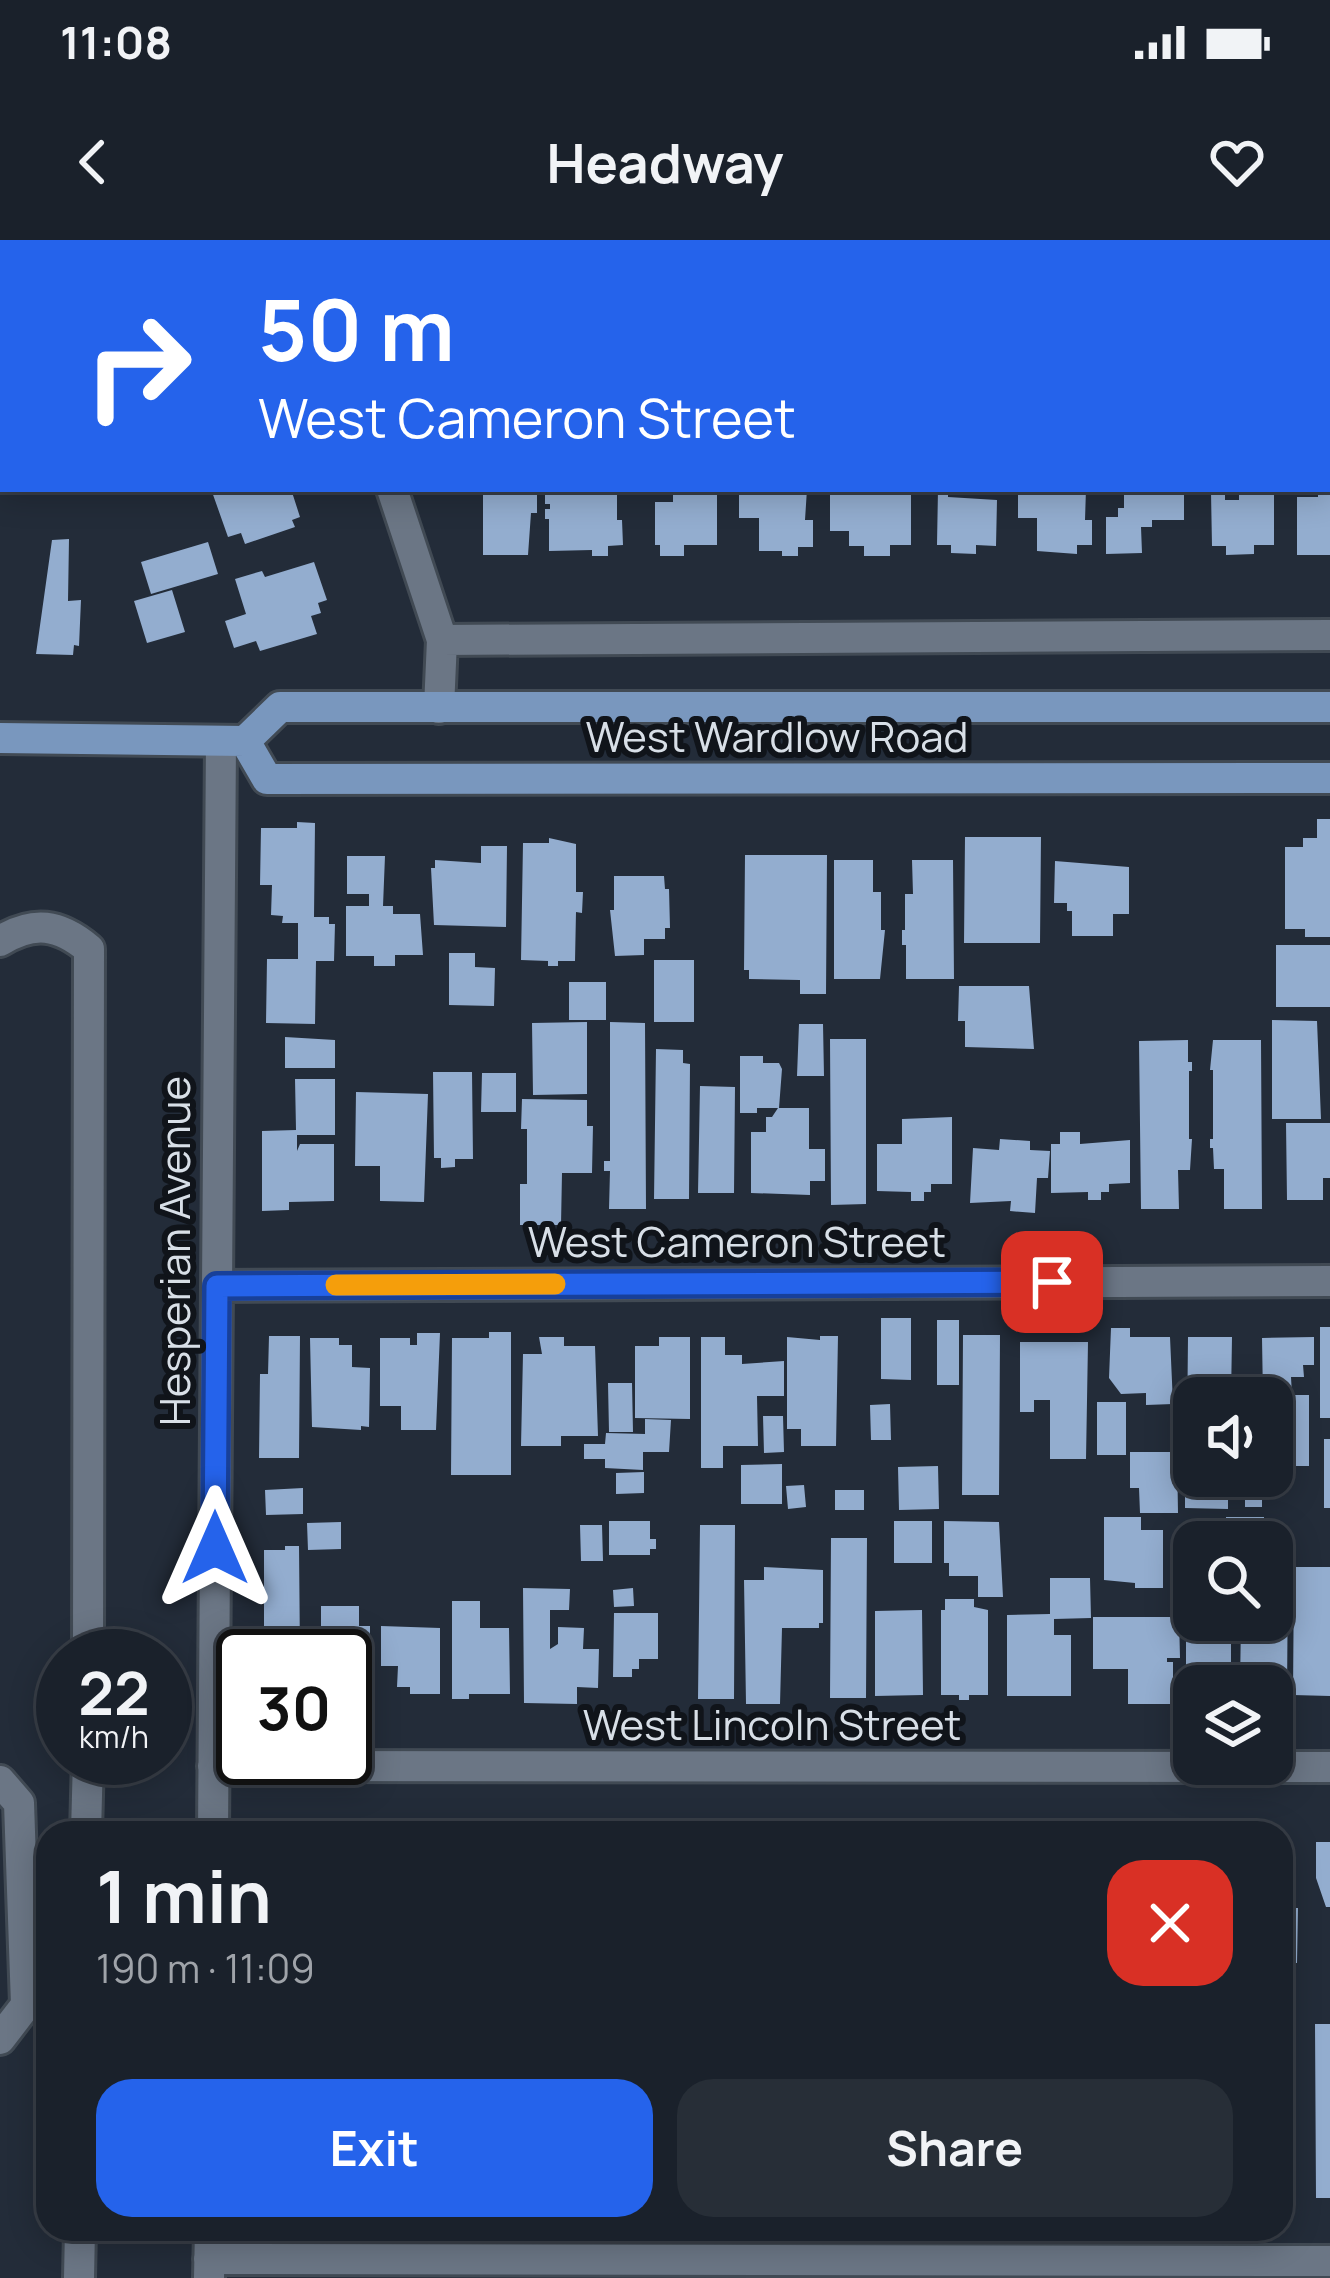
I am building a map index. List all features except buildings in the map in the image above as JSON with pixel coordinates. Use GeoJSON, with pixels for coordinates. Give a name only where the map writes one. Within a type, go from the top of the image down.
{"type":"FeatureCollection","features":[{"type":"Feature","properties":{"kind":"main road","name":"West Wardlow Road"},"geometry":{"type":"LineString","coordinates":[[1330,707],[280,707],[233,741],[267,779],[1330,778]]}},
{"type":"Feature","properties":{"kind":"main road"},"geometry":{"type":"LineString","coordinates":[[0,738],[233,741]]}},
{"type":"Feature","properties":{"kind":"street"},"geometry":{"type":"LineString","coordinates":[[393,492],[442,640],[439,708]]}},
{"type":"Feature","properties":{"kind":"street"},"geometry":{"type":"LineString","coordinates":[[442,640],[1330,635]]}},
{"type":"Feature","properties":{"kind":"street","name":"Hesperian Avenue"},"geometry":{"type":"LineString","coordinates":[[212,1821],[217,1286],[233,741]]}},
{"type":"Feature","properties":{"kind":"street"},"geometry":{"type":"LineString","coordinates":[[0,941],[21,928],[46,925],[71,934],[89,949],[88,1629]]}},
{"type":"Feature","properties":{"kind":"street","name":"West Cameron Street"},"geometry":{"type":"LineString","coordinates":[[217,1286],[1330,1281]]}},
{"type":"Feature","properties":{"kind":"street","name":"West Lincoln Street"},"geometry":{"type":"LineString","coordinates":[[213,1766],[1330,1767]]}},
{"type":"Feature","properties":{"kind":"street"},"geometry":{"type":"LineString","coordinates":[[0,1781],[19,1803],[26,2005],[0,2039]]}},
{"type":"Feature","properties":{"kind":"street"},"geometry":{"type":"LineString","coordinates":[[86,1821],[87,1785]]}},
{"type":"Feature","properties":{"kind":"street"},"geometry":{"type":"LineString","coordinates":[[79,2278],[80,2241]]}},
{"type":"Feature","properties":{"kind":"street"},"geometry":{"type":"LineString","coordinates":[[209,2255],[1330,2261]]}},
{"type":"Feature","properties":{"kind":"slow traffic"},"geometry":{"type":"LineString","coordinates":[[336,1285],[555,1284]]}},
{"type":"Feature","properties":{"kind":"route"},"geometry":{"type":"LineString","coordinates":[[215,1548],[217,1286],[1052,1282]]}}]}
